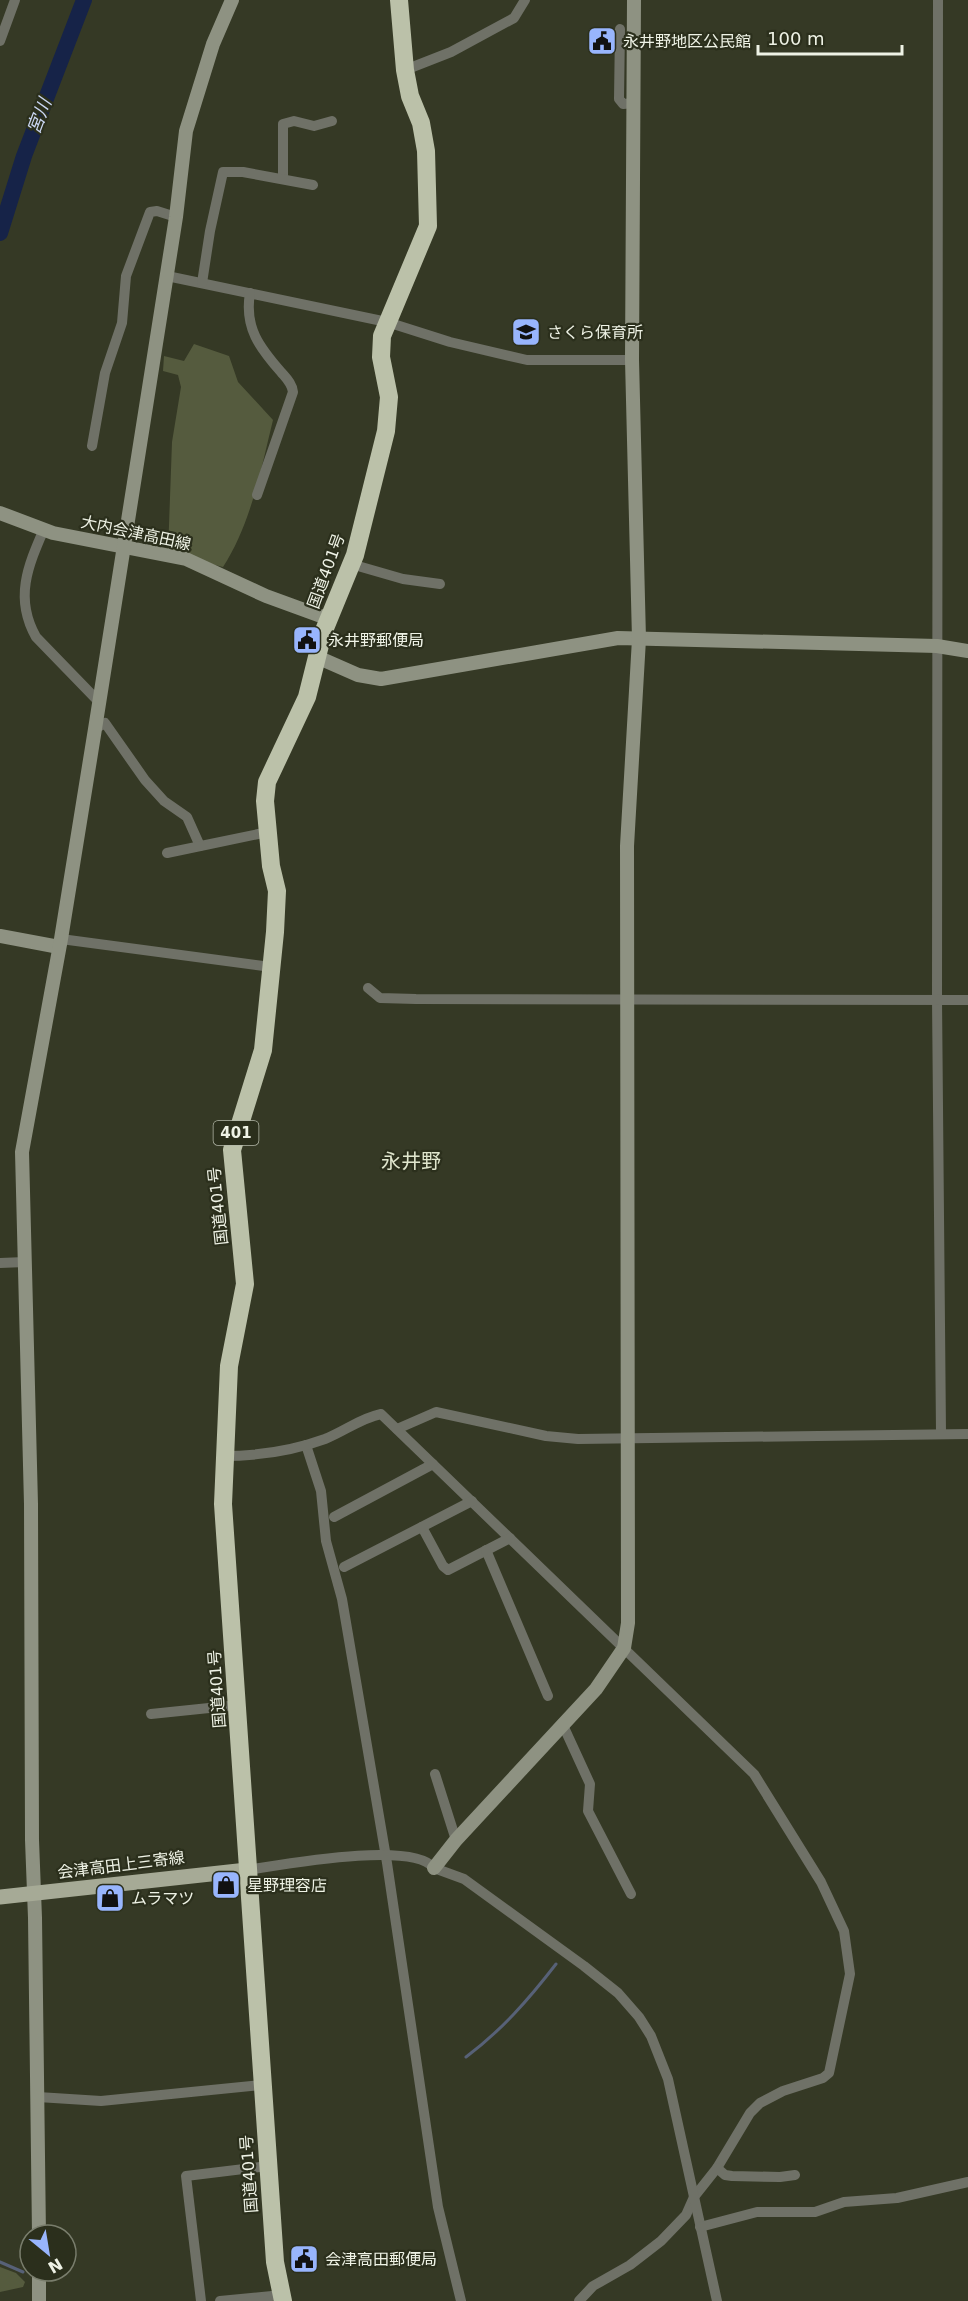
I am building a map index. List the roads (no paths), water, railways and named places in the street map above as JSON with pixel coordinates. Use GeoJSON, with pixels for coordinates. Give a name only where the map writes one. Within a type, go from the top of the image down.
{"type":"FeatureCollection","features":[{"type":"Feature","properties":{"kind":"highway","name":"国道401号"},"geometry":{"type":"LineString","coordinates":[[282,2298],[274,2262],[223,1504],[231,1350],[245,1284],[233,1180],[232,1150],[262,1050],[271,967],[277,891],[265,801],[267,782],[307,697],[329,619],[351,564],[386,430],[388,397],[381,342],[387,322],[425,234],[429,213],[426,151],[422,123],[410,96],[405,70],[399,0]]}},
{"type":"Feature","properties":{"kind":"main road","name":"会津高田上三寄線"},"geometry":{"type":"LineString","coordinates":[[0,1897],[247,1870]]}},
{"type":"Feature","properties":{"kind":"street"},"geometry":{"type":"LineString","coordinates":[[0,41],[15,0]]}},
{"type":"Feature","properties":{"kind":"street"},"geometry":{"type":"LineString","coordinates":[[39,2223],[32,1840],[32,1504],[22,1152],[60,943],[95,729],[176,217],[186,131],[213,44],[232,0]]}},
{"type":"Feature","properties":{"kind":"street"},"geometry":{"type":"LineString","coordinates":[[405,70],[451,51],[514,18],[525,0]]}},
{"type":"Feature","properties":{"kind":"street"},"geometry":{"type":"LineString","coordinates":[[434,1868],[456,1840],[562,1723],[596,1689],[624,1648],[628,1623],[630,1437],[627,846],[639,639],[632,360],[634,0]]}},
{"type":"Feature","properties":{"kind":"street"},"geometry":{"type":"LineString","coordinates":[[938,0],[937,999],[941,1433]]}},
{"type":"Feature","properties":{"kind":"street"},"geometry":{"type":"LineString","coordinates":[[620,29],[619,99],[623,104],[634,103]]}},
{"type":"Feature","properties":{"kind":"street"},"geometry":{"type":"LineString","coordinates":[[283,179],[283,124],[294,121],[314,126],[332,120]]}},
{"type":"Feature","properties":{"kind":"street"},"geometry":{"type":"LineString","coordinates":[[202,283],[213,212],[224,172],[232,170],[313,185]]}},
{"type":"Feature","properties":{"kind":"street"},"geometry":{"type":"LineString","coordinates":[[92,446],[105,373],[122,323],[129,265],[150,212],[157,211],[176,217]]}},
{"type":"Feature","properties":{"kind":"street"},"geometry":{"type":"LineString","coordinates":[[167,276],[387,322],[450,342],[537,362],[632,360]]}},
{"type":"Feature","properties":{"kind":"street"},"geometry":{"type":"LineString","coordinates":[[250,293],[249,301],[255,341],[290,383],[293,392],[257,495]]}},
{"type":"Feature","properties":{"kind":"street","name":"大内会津高田線"},"geometry":{"type":"LineString","coordinates":[[0,513],[44,529],[124,548],[186,559],[266,596],[329,619]]}},
{"type":"Feature","properties":{"kind":"street"},"geometry":{"type":"LineString","coordinates":[[44,529],[23,585],[23,598],[30,627],[36,637],[99,702]]}},
{"type":"Feature","properties":{"kind":"street"},"geometry":{"type":"LineString","coordinates":[[351,564],[403,579],[440,585]]}},
{"type":"Feature","properties":{"kind":"street"},"geometry":{"type":"LineString","coordinates":[[317,657],[358,675],[381,679],[618,638],[937,646],[968,651]]}},
{"type":"Feature","properties":{"kind":"street"},"geometry":{"type":"LineString","coordinates":[[95,729],[105,723],[145,780],[164,801],[187,817],[200,846]]}},
{"type":"Feature","properties":{"kind":"street"},"geometry":{"type":"LineString","coordinates":[[167,853],[268,832]]}},
{"type":"Feature","properties":{"kind":"street"},"geometry":{"type":"LineString","coordinates":[[0,936],[271,967]]}},
{"type":"Feature","properties":{"kind":"street"},"geometry":{"type":"LineString","coordinates":[[368,987],[380,998],[968,1000]]}},
{"type":"Feature","properties":{"kind":"street"},"geometry":{"type":"LineString","coordinates":[[0,1263],[25,1262]]}},
{"type":"Feature","properties":{"kind":"street"},"geometry":{"type":"LineString","coordinates":[[397,1429],[436,1412],[546,1436],[578,1439],[968,1434]]}},
{"type":"Feature","properties":{"kind":"street"},"geometry":{"type":"LineString","coordinates":[[224,1456],[258,1455],[306,1445],[328,1438],[371,1416],[381,1414],[754,1774],[821,1882],[844,1931],[850,1974],[829,2073],[823,2078],[783,2091],[760,2103],[750,2113],[717,2168],[694,2197],[690,2210],[661,2241],[630,2265],[593,2286],[579,2301]]}},
{"type":"Feature","properties":{"kind":"street"},"geometry":{"type":"LineString","coordinates":[[306,1445],[321,1491],[326,1541],[339,1582],[385,1855],[438,2207],[461,2301]]}},
{"type":"Feature","properties":{"kind":"street"},"geometry":{"type":"LineString","coordinates":[[334,1517],[433,1464]]}},
{"type":"Feature","properties":{"kind":"street"},"geometry":{"type":"LineString","coordinates":[[344,1567],[472,1501]]}},
{"type":"Feature","properties":{"kind":"street"},"geometry":{"type":"LineString","coordinates":[[422,1527],[445,1569],[448,1570],[510,1538]]}},
{"type":"Feature","properties":{"kind":"street"},"geometry":{"type":"LineString","coordinates":[[486,1550],[548,1696]]}},
{"type":"Feature","properties":{"kind":"street"},"geometry":{"type":"LineString","coordinates":[[151,1714],[238,1705]]}},
{"type":"Feature","properties":{"kind":"street"},"geometry":{"type":"LineString","coordinates":[[562,1723],[590,1784],[588,1811],[631,1894]]}},
{"type":"Feature","properties":{"kind":"street"},"geometry":{"type":"LineString","coordinates":[[435,1774],[456,1840]]}},
{"type":"Feature","properties":{"kind":"street"},"geometry":{"type":"LineString","coordinates":[[247,1870],[332,1858],[407,1856],[464,1879],[618,1993],[639,2017],[651,2036],[668,2079],[717,2301]]}},
{"type":"Feature","properties":{"kind":"street"},"geometry":{"type":"LineString","coordinates":[[38,2097],[101,2101],[262,2085]]}},
{"type":"Feature","properties":{"kind":"street"},"geometry":{"type":"LineString","coordinates":[[201,2301],[186,2176],[268,2166]]}},
{"type":"Feature","properties":{"kind":"street"},"geometry":{"type":"LineString","coordinates":[[717,2168],[725,2175],[732,2176],[795,2175]]}},
{"type":"Feature","properties":{"kind":"street"},"geometry":{"type":"LineString","coordinates":[[700,2226],[757,2212],[815,2212],[844,2202],[897,2198],[968,2182]]}},
{"type":"Feature","properties":{"kind":"street"},"geometry":{"type":"LineString","coordinates":[[39,2283],[39,2301]]}},
{"type":"Feature","properties":{"kind":"street"},"geometry":{"type":"LineString","coordinates":[[220,2301],[282,2298]]}},
{"type":"Feature","properties":{"kind":"waterway","name":"宮川"},"geometry":{"type":"LineString","coordinates":[[0,233],[24,156],[84,0]]}},
{"type":"Feature","properties":{"kind":"waterway"},"geometry":{"type":"LineString","coordinates":[[466,2057],[514,2014],[556,1964]]}},
{"type":"Feature","properties":{"kind":"waterway"},"geometry":{"type":"LineString","coordinates":[[0,2262],[18,2270]]}},
{"type":"Feature","properties":{"kind":"place","name":"永井野地区公民館"},"geometry":{"type":"Point","coordinates":[602,41]}},
{"type":"Feature","properties":{"kind":"place","name":"さくら保育所"},"geometry":{"type":"Point","coordinates":[526,332]}},
{"type":"Feature","properties":{"kind":"place","name":"永井野郵便局"},"geometry":{"type":"Point","coordinates":[307,640]}},
{"type":"Feature","properties":{"kind":"place","name":"星野理容店"},"geometry":{"type":"Point","coordinates":[226,1885]}},
{"type":"Feature","properties":{"kind":"place","name":"ムラマツ"},"geometry":{"type":"Point","coordinates":[110,1898]}},
{"type":"Feature","properties":{"kind":"place","name":"会津高田郵便局"},"geometry":{"type":"Point","coordinates":[304,2259]}},
{"type":"Feature","properties":{"kind":"district","name":"永井野"},"geometry":{"type":"Point","coordinates":[411,1161]}}]}
